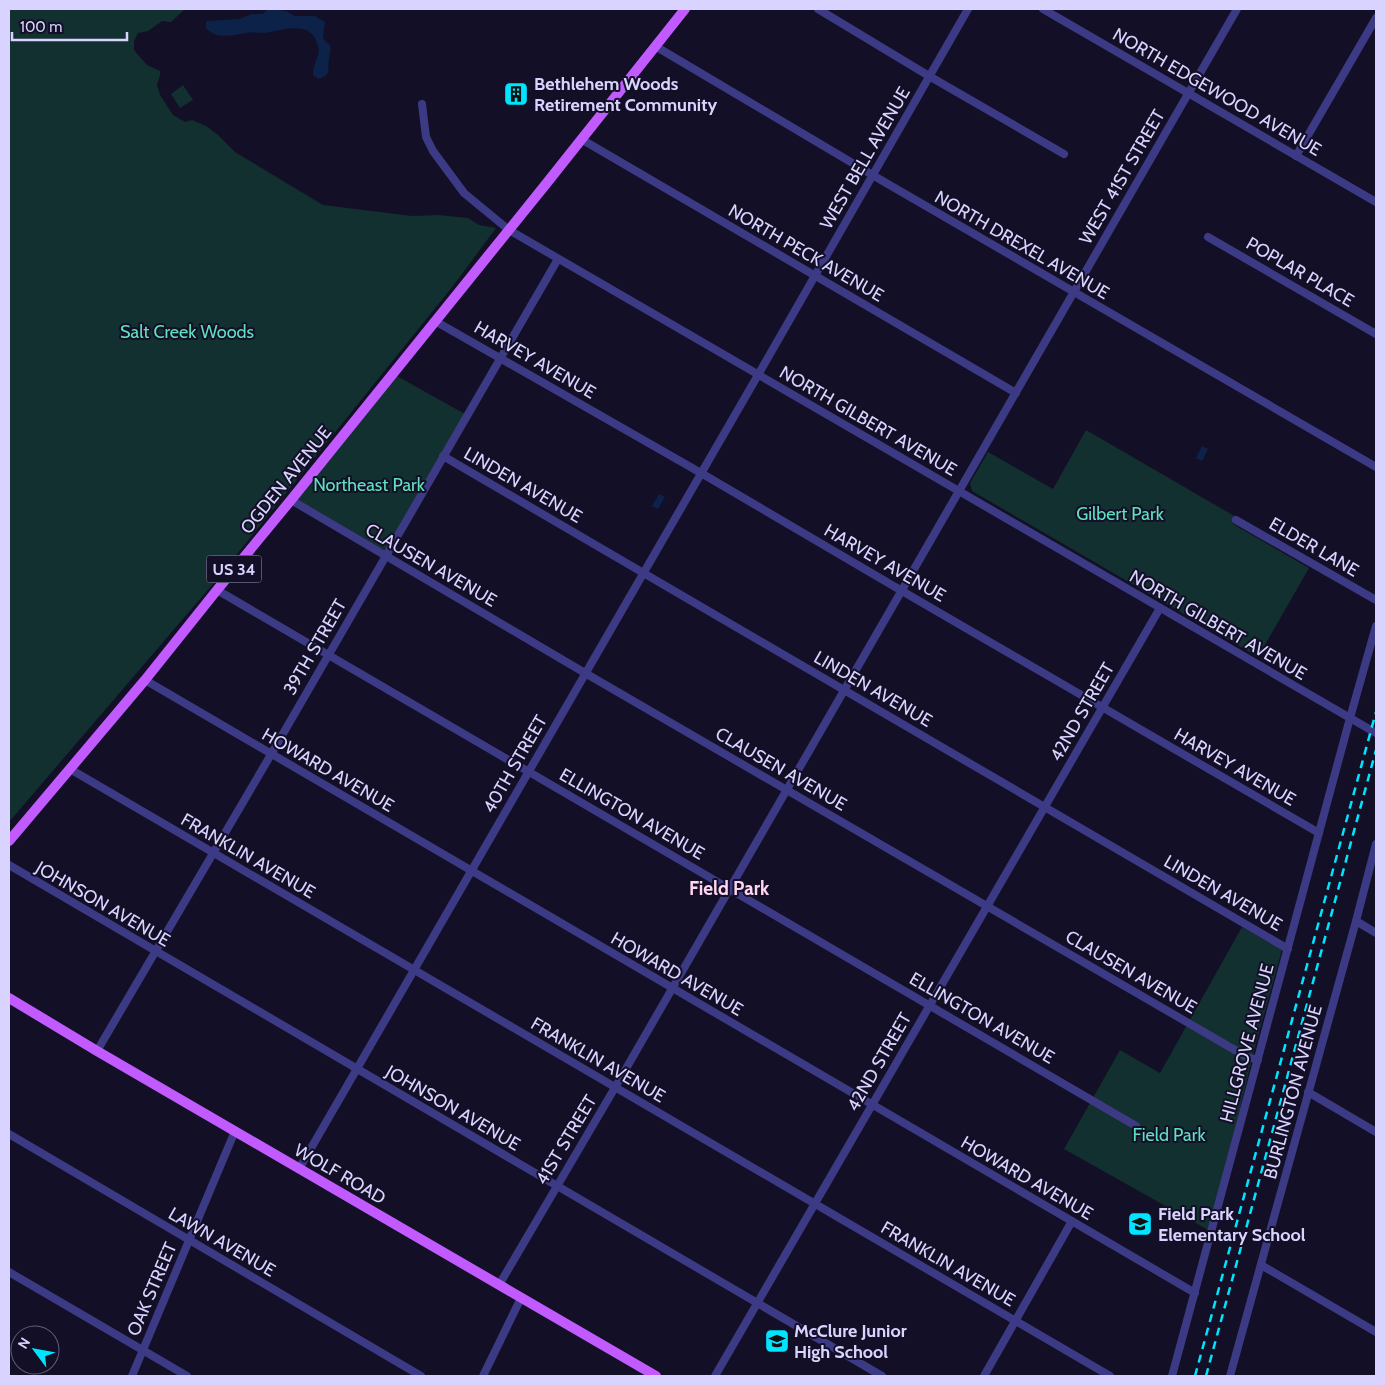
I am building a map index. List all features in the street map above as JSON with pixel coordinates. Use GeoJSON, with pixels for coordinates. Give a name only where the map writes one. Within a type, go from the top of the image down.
{"type":"FeatureCollection","features":[{"type":"Feature","properties":{"kind":"main road","name":"US 34"},"geometry":{"type":"LineString","coordinates":[[509,230],[685,9]]}},
{"type":"Feature","properties":{"kind":"main road","name":"OGDEN AVENUE"},"geometry":{"type":"LineString","coordinates":[[9,841],[145,680],[509,230]]}},
{"type":"Feature","properties":{"kind":"main road","name":"WOLF ROAD"},"geometry":{"type":"LineString","coordinates":[[9,998],[656,1376]]}},
{"type":"Feature","properties":{"kind":"street"},"geometry":{"type":"LineString","coordinates":[[818,9],[1064,154]]}},
{"type":"Feature","properties":{"kind":"street","name":"WEST BELL AVENUE"},"geometry":{"type":"LineString","coordinates":[[758,375],[968,9]]}},
{"type":"Feature","properties":{"kind":"street","name":"NORTH EDGEWOOD AVENUE"},"geometry":{"type":"LineString","coordinates":[[1043,9],[1376,202]]}},
{"type":"Feature","properties":{"kind":"street","name":"WEST 41ST STREET"},"geometry":{"type":"LineString","coordinates":[[959,491],[1237,9]]}},
{"type":"Feature","properties":{"kind":"street"},"geometry":{"type":"LineString","coordinates":[[1296,156],[1376,18]]}},
{"type":"Feature","properties":{"kind":"street","name":"NORTH DREXEL AVENUE"},"geometry":{"type":"LineString","coordinates":[[655,46],[872,175],[1376,467]]}},
{"type":"Feature","properties":{"kind":"street","name":"NORTH GILBERT AVENUE"},"geometry":{"type":"LineString","coordinates":[[422,104],[426,137],[433,151],[464,193],[509,230],[1376,733]]}},
{"type":"Feature","properties":{"kind":"street","name":"NORTH PECK AVENUE"},"geometry":{"type":"LineString","coordinates":[[581,140],[1016,393]]}},
{"type":"Feature","properties":{"kind":"street","name":"POPLAR PLACE"},"geometry":{"type":"LineString","coordinates":[[1208,237],[1376,334]]}},
{"type":"Feature","properties":{"kind":"street","name":"39TH STREET"},"geometry":{"type":"LineString","coordinates":[[98,1051],[558,259]]}},
{"type":"Feature","properties":{"kind":"street","name":"HARVEY AVENUE"},"geometry":{"type":"LineString","coordinates":[[436,321],[1319,833]]}},
{"type":"Feature","properties":{"kind":"street","name":"40TH STREET"},"geometry":{"type":"LineString","coordinates":[[299,1168],[758,375]]}},
{"type":"Feature","properties":{"kind":"street","name":"LINDEN AVENUE"},"geometry":{"type":"LineString","coordinates":[[443,456],[1288,948]]}},
{"type":"Feature","properties":{"kind":"street","name":"41ST STREET"},"geometry":{"type":"LineString","coordinates":[[499,1285],[959,491]]}},
{"type":"Feature","properties":{"kind":"street","name":"CLAUSEN AVENUE"},"geometry":{"type":"LineString","coordinates":[[291,500],[987,906],[1247,1056],[1258,1060]]}},
{"type":"Feature","properties":{"kind":"street","name":"ELDER LANE"},"geometry":{"type":"LineString","coordinates":[[1236,520],[1376,600]]}},
{"type":"Feature","properties":{"kind":"street","name":"ELLINGTON AVENUE"},"geometry":{"type":"LineString","coordinates":[[217,590],[1136,1126]]}},
{"type":"Feature","properties":{"kind":"street","name":"42ND STREET"},"geometry":{"type":"LineString","coordinates":[[715,1376],[1160,608]]}},
{"type":"Feature","properties":{"kind":"street","name":"HILLGROVE AVENUE"},"geometry":{"type":"LineString","coordinates":[[1172,1376],[1376,626]]}},
{"type":"Feature","properties":{"kind":"street","name":"HOWARD AVENUE"},"geometry":{"type":"LineString","coordinates":[[145,680],[1195,1293]]}},
{"type":"Feature","properties":{"kind":"street","name":"FRANKLIN AVENUE"},"geometry":{"type":"LineString","coordinates":[[70,769],[1110,1376]]}},
{"type":"Feature","properties":{"kind":"street","name":"BURLINGTON AVENUE"},"geometry":{"type":"LineString","coordinates":[[1230,1376],[1376,844]]}},
{"type":"Feature","properties":{"kind":"street","name":"JOHNSON AVENUE"},"geometry":{"type":"LineString","coordinates":[[9,865],[356,1070],[882,1376]]}},
{"type":"Feature","properties":{"kind":"street"},"geometry":{"type":"LineString","coordinates":[[1356,921],[1376,933]]}},
{"type":"Feature","properties":{"kind":"street"},"geometry":{"type":"LineString","coordinates":[[1308,1092],[1376,1132]]}},
{"type":"Feature","properties":{"kind":"street","name":"OAK STREET"},"geometry":{"type":"LineString","coordinates":[[132,1376],[235,1131]]}},
{"type":"Feature","properties":{"kind":"street","name":"LAWN AVENUE"},"geometry":{"type":"LineString","coordinates":[[9,1134],[421,1376]]}},
{"type":"Feature","properties":{"kind":"street"},"geometry":{"type":"LineString","coordinates":[[984,1376],[1072,1221]]}},
{"type":"Feature","properties":{"kind":"street"},"geometry":{"type":"LineString","coordinates":[[1261,1265],[1376,1332]]}},
{"type":"Feature","properties":{"kind":"street"},"geometry":{"type":"LineString","coordinates":[[9,1272],[187,1376]]}},
{"type":"Feature","properties":{"kind":"street"},"geometry":{"type":"LineString","coordinates":[[483,1376],[521,1298]]}},
{"type":"Feature","properties":{"kind":"green space","name":"Salt Creek Woods"},"geometry":{"type":"Polygon","coordinates":[[[9,9],[185,9],[171,22],[162,21],[148,31],[138,33],[134,41],[134,50],[147,65],[160,71],[157,85],[160,95],[173,115],[185,122],[192,120],[206,126],[235,152],[323,205],[412,216],[438,215],[468,218],[479,225],[496,228],[453,286],[212,585],[9,822],[9,9]]]}},
{"type":"Feature","properties":{"kind":"green space"},"geometry":{"type":"Polygon","coordinates":[[[183,85],[193,100],[180,108],[171,94],[183,85]]]}},
{"type":"Feature","properties":{"kind":"green space","name":"Northeast Park"},"geometry":{"type":"Polygon","coordinates":[[[395,375],[465,414],[386,552],[297,499],[395,375]]]}},
{"type":"Feature","properties":{"kind":"green space","name":"Gilbert Park"},"geometry":{"type":"Polygon","coordinates":[[[1086,430],[1236,517],[1233,524],[1309,568],[1258,657],[972,491],[970,483],[988,452],[1053,489],[1086,430]]]}},
{"type":"Feature","properties":{"kind":"green space","name":"Field Park"},"geometry":{"type":"Polygon","coordinates":[[[1242,927],[1282,950],[1255,1047],[1210,1231],[1064,1149],[1120,1050],[1160,1073],[1242,927]]]}},
{"type":"Feature","properties":{"kind":"water"},"geometry":{"type":"Polygon","coordinates":[[[267,10],[286,11],[295,16],[315,16],[325,22],[323,37],[330,45],[328,73],[326,76],[318,79],[313,75],[319,50],[315,38],[310,32],[303,29],[296,28],[225,36],[210,32],[206,28],[207,21],[239,19],[252,14],[262,14],[267,10]]]}},
{"type":"Feature","properties":{"kind":"water"},"geometry":{"type":"Polygon","coordinates":[[[1202,446],[1208,449],[1202,461],[1196,458],[1202,446]]]}},
{"type":"Feature","properties":{"kind":"water"},"geometry":{"type":"Polygon","coordinates":[[[659,494],[665,497],[658,509],[652,506],[659,494]]]}},
{"type":"Feature","properties":{"kind":"railway"},"geometry":{"type":"LineString","coordinates":[[1195,1376],[1376,712]]}},
{"type":"Feature","properties":{"kind":"railway"},"geometry":{"type":"LineString","coordinates":[[1206,1376],[1376,750]]}},
{"type":"Feature","properties":{"kind":"place","name":"Bethlehem Woods Retirement Community"},"geometry":{"type":"Point","coordinates":[516,94]}},
{"type":"Feature","properties":{"kind":"place","name":"Field Park Elementary School"},"geometry":{"type":"Point","coordinates":[1140,1224]}},
{"type":"Feature","properties":{"kind":"place","name":"McClure Junior High School"},"geometry":{"type":"Point","coordinates":[777,1341]}},
{"type":"Feature","properties":{"kind":"district","name":"Field Park"},"geometry":{"type":"Point","coordinates":[729,888]}}]}
